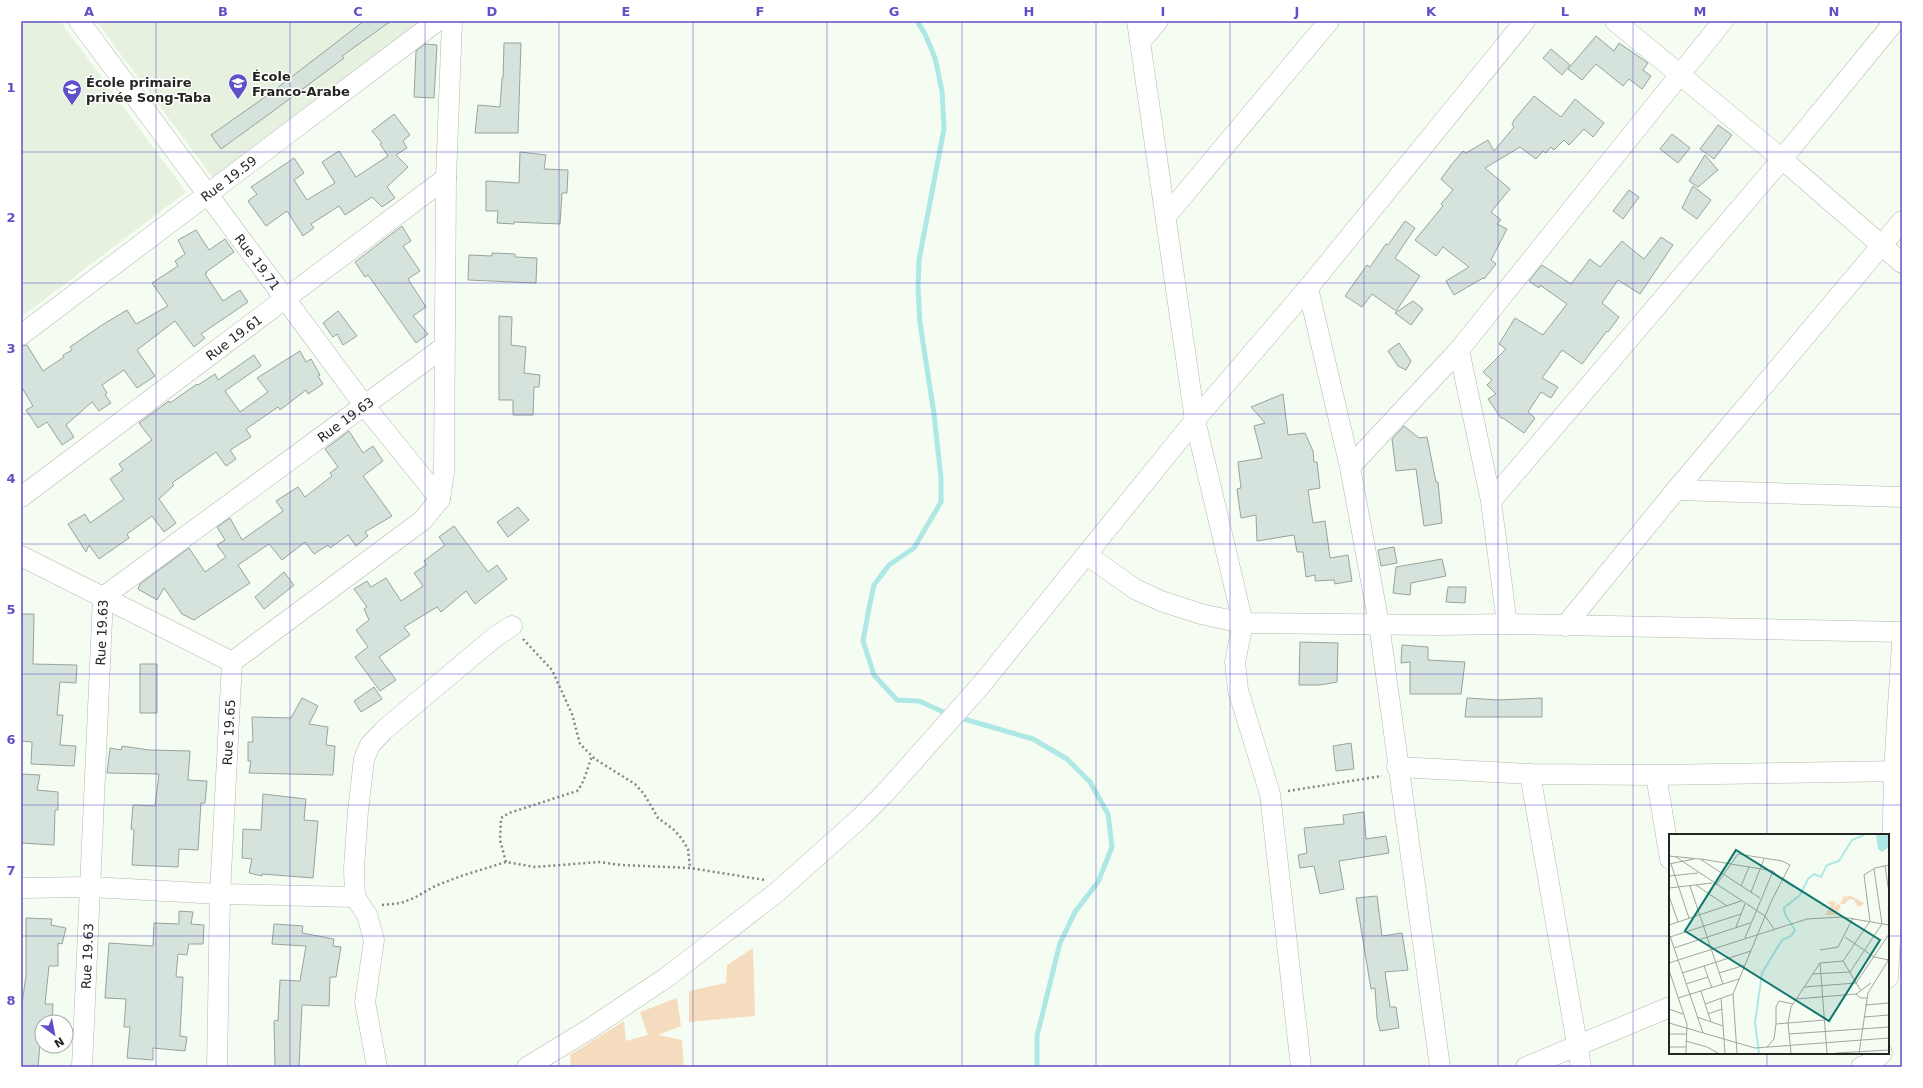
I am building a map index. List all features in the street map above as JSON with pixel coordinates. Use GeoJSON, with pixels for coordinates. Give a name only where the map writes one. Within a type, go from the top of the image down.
{"type":"FeatureCollection","features":[{"type":"Feature","properties":{"kind":"street","name":"Rue 19.71"},"geometry":{"type":"LineString","coordinates":[[79,21],[364,405],[440,499]]}},
{"type":"Feature","properties":{"kind":"street","name":"Rue 19.59"},"geometry":{"type":"LineString","coordinates":[[21,335],[437,21]]}},
{"type":"Feature","properties":{"kind":"street"},"geometry":{"type":"LineString","coordinates":[[21,556],[232,662],[423,520],[440,499],[444,472],[446,178],[452,21]]}},
{"type":"Feature","properties":{"kind":"street"},"geometry":{"type":"LineString","coordinates":[[1137,21],[1167,215],[1195,420],[1243,623],[1235,662],[1238,690],[1270,794],[1301,1067]]}},
{"type":"Feature","properties":{"kind":"street"},"geometry":{"type":"LineString","coordinates":[[1140,42],[1158,21]]}},
{"type":"Feature","properties":{"kind":"street"},"geometry":{"type":"LineString","coordinates":[[1167,215],[1329,21]]}},
{"type":"Feature","properties":{"kind":"street"},"geometry":{"type":"LineString","coordinates":[[527,1067],[591,1028],[668,977],[776,893],[859,819],[981,685],[1087,556],[1195,420],[1308,288],[1525,21]]}},
{"type":"Feature","properties":{"kind":"street"},"geometry":{"type":"LineString","coordinates":[[1615,21],[1782,159],[1902,263]]}},
{"type":"Feature","properties":{"kind":"street"},"geometry":{"type":"LineString","coordinates":[[1350,467],[1459,350],[1723,21]]}},
{"type":"Feature","properties":{"kind":"street"},"geometry":{"type":"LineString","coordinates":[[1491,500],[1782,159],[1895,21]]}},
{"type":"Feature","properties":{"kind":"street","name":"Rue 19.61"},"geometry":{"type":"LineString","coordinates":[[21,497],[446,178]]}},
{"type":"Feature","properties":{"kind":"street"},"geometry":{"type":"LineString","coordinates":[[1565,626],[1676,490],[1902,221]]}},
{"type":"Feature","properties":{"kind":"street"},"geometry":{"type":"LineString","coordinates":[[1308,288],[1350,467],[1379,624],[1440,1067]]}},
{"type":"Feature","properties":{"kind":"street","name":"Rue 19.63"},"geometry":{"type":"LineString","coordinates":[[82,1067],[103,597],[444,347]]}},
{"type":"Feature","properties":{"kind":"street"},"geometry":{"type":"LineString","coordinates":[[1459,350],[1491,500],[1507,624]]}},
{"type":"Feature","properties":{"kind":"street"},"geometry":{"type":"LineString","coordinates":[[1676,490],[1902,497]]}},
{"type":"Feature","properties":{"kind":"street"},"geometry":{"type":"LineString","coordinates":[[1087,556],[1135,589],[1161,601],[1201,614],[1243,623],[1507,624],[1902,632]]}},
{"type":"Feature","properties":{"kind":"street"},"geometry":{"type":"LineString","coordinates":[[377,1067],[366,1002],[374,940],[367,915],[355,897],[354,868],[358,811],[364,759],[370,745],[403,713],[495,637],[512,626]]}},
{"type":"Feature","properties":{"kind":"street"},"geometry":{"type":"LineString","coordinates":[[1889,968],[1894,921],[1902,643]]}},
{"type":"Feature","properties":{"kind":"street","name":"Rue 19.65"},"geometry":{"type":"LineString","coordinates":[[217,1067],[220,894],[232,662]]}},
{"type":"Feature","properties":{"kind":"street"},"geometry":{"type":"LineString","coordinates":[[1398,770],[1530,774],[1656,775],[1898,771]]}},
{"type":"Feature","properties":{"kind":"street"},"geometry":{"type":"LineString","coordinates":[[1530,774],[1580,1067]]}},
{"type":"Feature","properties":{"kind":"street"},"geometry":{"type":"LineString","coordinates":[[1656,775],[1669,853]]}},
{"type":"Feature","properties":{"kind":"street"},"geometry":{"type":"LineString","coordinates":[[21,888],[91,887],[220,894],[355,897]]}},
{"type":"Feature","properties":{"kind":"street"},"geometry":{"type":"LineString","coordinates":[[1526,1067],[1669,1007]]}},
{"type":"Feature","properties":{"kind":"street"},"geometry":{"type":"LineString","coordinates":[[1862,1067],[1873,1062],[1881,1054]]}},
{"type":"Feature","properties":{"kind":"path"},"geometry":{"type":"LineString","coordinates":[[495,637],[524,640],[552,670],[572,714],[580,744],[592,756],[635,784],[640,789],[658,818],[673,829],[682,839],[688,849],[690,868]]}},
{"type":"Feature","properties":{"kind":"path"},"geometry":{"type":"LineString","coordinates":[[506,862],[500,840],[499,828],[501,818],[509,813],[577,791],[583,784],[592,756]]}},
{"type":"Feature","properties":{"kind":"path"},"geometry":{"type":"LineString","coordinates":[[1270,794],[1398,770]]}},
{"type":"Feature","properties":{"kind":"path"},"geometry":{"type":"LineString","coordinates":[[355,897],[377,905],[400,903],[414,898],[435,886],[506,862],[535,867],[599,862],[629,866],[690,868],[765,880],[777,884],[776,893]]}},
{"type":"Feature","properties":{"kind":"shaded area","name":"École primaire privée Song-Taba"},"geometry":{"type":"Polygon","coordinates":[[[21,21],[60,21],[186,192],[21,317],[21,21]]]}},
{"type":"Feature","properties":{"kind":"shaded area","name":"École Franco-Arabe"},"geometry":{"type":"Polygon","coordinates":[[[96,21],[426,21],[214,179],[96,21]]]}},
{"type":"Feature","properties":{"kind":"shaded area"},"geometry":{"type":"Polygon","coordinates":[[[753,948],[755,1016],[689,1022],[689,991],[726,983],[727,965],[753,948]]]}},
{"type":"Feature","properties":{"kind":"shaded area"},"geometry":{"type":"Polygon","coordinates":[[[677,998],[681,1026],[658,1035],[682,1040],[684,1067],[571,1067],[570,1055],[624,1021],[626,1041],[648,1035],[640,1012],[677,998]]]}},
{"type":"Feature","properties":{"kind":"building"},"geometry":{"type":"Polygon","coordinates":[[[364,21],[391,21],[342,56],[344,58],[221,149],[211,135],[268,95],[364,21]]]}},
{"type":"Feature","properties":{"kind":"building"},"geometry":{"type":"Polygon","coordinates":[[[1596,36],[1614,51],[1619,43],[1648,63],[1643,70],[1651,76],[1642,89],[1629,79],[1623,86],[1596,64],[1582,80],[1568,69],[1596,36]]]}},
{"type":"Feature","properties":{"kind":"building"},"geometry":{"type":"Polygon","coordinates":[[[504,43],[521,43],[518,133],[475,133],[478,105],[500,107],[504,43]]]}},
{"type":"Feature","properties":{"kind":"building"},"geometry":{"type":"Polygon","coordinates":[[[425,44],[437,45],[434,98],[414,97],[416,51],[425,44]]]}},
{"type":"Feature","properties":{"kind":"building"},"geometry":{"type":"Polygon","coordinates":[[[1551,49],[1570,65],[1562,75],[1543,58],[1551,49]]]}},
{"type":"Feature","properties":{"kind":"building"},"geometry":{"type":"Polygon","coordinates":[[[1534,96],[1561,117],[1575,99],[1604,123],[1593,137],[1584,129],[1569,145],[1564,140],[1554,150],[1551,147],[1546,153],[1543,151],[1536,159],[1520,147],[1485,168],[1510,189],[1491,212],[1501,220],[1497,224],[1507,229],[1491,260],[1496,264],[1484,279],[1483,278],[1454,295],[1446,281],[1469,267],[1443,247],[1436,256],[1415,240],[1443,206],[1441,204],[1453,190],[1441,179],[1452,164],[1463,151],[1466,153],[1488,140],[1494,151],[1514,127],[1512,124],[1514,120],[1534,96]]]}},
{"type":"Feature","properties":{"kind":"building"},"geometry":{"type":"Polygon","coordinates":[[[394,114],[410,135],[403,141],[407,148],[396,155],[408,167],[387,187],[395,198],[382,207],[372,197],[345,215],[339,206],[311,224],[314,228],[303,236],[287,211],[266,226],[248,201],[257,194],[251,187],[294,158],[304,173],[294,180],[307,200],[335,183],[322,162],[339,151],[356,177],[388,156],[380,144],[382,143],[372,131],[394,114]]]}},
{"type":"Feature","properties":{"kind":"building"},"geometry":{"type":"Polygon","coordinates":[[[1718,125],[1732,135],[1714,159],[1700,149],[1718,125]]]}},
{"type":"Feature","properties":{"kind":"building"},"geometry":{"type":"Polygon","coordinates":[[[1672,134],[1690,148],[1678,163],[1660,149],[1672,134]]]}},
{"type":"Feature","properties":{"kind":"building"},"geometry":{"type":"Polygon","coordinates":[[[520,152],[546,155],[544,169],[568,170],[567,193],[562,193],[560,224],[514,222],[514,224],[497,223],[498,211],[486,211],[486,181],[519,183],[520,152]]]}},
{"type":"Feature","properties":{"kind":"building"},"geometry":{"type":"Polygon","coordinates":[[[1705,155],[1718,170],[1698,187],[1689,181],[1705,155]]]}},
{"type":"Feature","properties":{"kind":"building"},"geometry":{"type":"Polygon","coordinates":[[[1693,186],[1711,200],[1697,219],[1682,208],[1693,186]]]}},
{"type":"Feature","properties":{"kind":"building"},"geometry":{"type":"Polygon","coordinates":[[[1629,190],[1639,197],[1623,219],[1613,211],[1629,190]]]}},
{"type":"Feature","properties":{"kind":"building"},"geometry":{"type":"Polygon","coordinates":[[[1405,221],[1415,228],[1395,258],[1420,276],[1396,311],[1372,294],[1362,307],[1345,296],[1367,265],[1370,267],[1405,221]]]}},
{"type":"Feature","properties":{"kind":"building"},"geometry":{"type":"Polygon","coordinates":[[[402,226],[411,241],[403,246],[420,271],[408,279],[426,307],[413,316],[428,334],[416,343],[368,275],[365,277],[355,262],[402,226]]]}},
{"type":"Feature","properties":{"kind":"building"},"geometry":{"type":"Polygon","coordinates":[[[196,230],[209,250],[225,239],[234,252],[205,274],[223,301],[240,290],[248,302],[201,334],[205,338],[194,347],[175,321],[137,350],[155,376],[137,388],[124,370],[102,385],[107,393],[105,395],[111,403],[99,411],[92,402],[66,425],[74,437],[62,445],[47,422],[38,428],[26,410],[33,406],[21,386],[21,346],[27,345],[43,371],[64,357],[63,355],[72,350],[70,347],[127,310],[136,324],[168,306],[152,283],[178,266],[175,261],[185,254],[178,240],[196,230]]]}},
{"type":"Feature","properties":{"kind":"building"},"geometry":{"type":"Polygon","coordinates":[[[1661,237],[1673,245],[1640,294],[1618,280],[1602,303],[1619,317],[1582,364],[1562,350],[1542,378],[1558,387],[1551,398],[1541,392],[1528,412],[1535,418],[1524,433],[1501,418],[1488,399],[1496,394],[1487,385],[1492,380],[1483,372],[1506,349],[1499,344],[1515,318],[1543,335],[1567,304],[1540,285],[1539,288],[1529,281],[1542,265],[1571,284],[1590,259],[1600,267],[1622,241],[1644,259],[1661,237]]]}},
{"type":"Feature","properties":{"kind":"building"},"geometry":{"type":"Polygon","coordinates":[[[492,253],[515,254],[515,257],[537,258],[536,283],[468,280],[469,255],[492,256],[492,253]]]}},
{"type":"Feature","properties":{"kind":"building"},"geometry":{"type":"Polygon","coordinates":[[[1413,301],[1423,309],[1411,325],[1395,313],[1413,301]]]}},
{"type":"Feature","properties":{"kind":"building"},"geometry":{"type":"Polygon","coordinates":[[[338,311],[357,336],[343,345],[337,334],[333,337],[323,323],[338,311]]]}},
{"type":"Feature","properties":{"kind":"building"},"geometry":{"type":"Polygon","coordinates":[[[499,316],[512,317],[511,345],[526,347],[524,373],[540,375],[539,387],[534,387],[533,415],[513,415],[513,400],[499,400],[499,316]]]}},
{"type":"Feature","properties":{"kind":"building"},"geometry":{"type":"Polygon","coordinates":[[[1399,343],[1411,361],[1406,370],[1398,366],[1388,351],[1399,343]]]}},
{"type":"Feature","properties":{"kind":"building"},"geometry":{"type":"Polygon","coordinates":[[[300,351],[306,362],[311,359],[323,384],[308,394],[306,390],[280,410],[278,407],[246,429],[251,437],[230,450],[236,459],[226,466],[216,452],[172,483],[174,485],[159,499],[176,523],[164,532],[152,516],[127,534],[129,538],[99,559],[89,545],[86,552],[68,524],[85,514],[90,523],[124,499],[110,479],[123,470],[119,464],[152,440],[139,423],[169,401],[170,403],[197,384],[198,385],[215,374],[218,380],[254,355],[261,366],[225,391],[240,412],[268,392],[257,378],[300,351]]]}},
{"type":"Feature","properties":{"kind":"building"},"geometry":{"type":"Polygon","coordinates":[[[1283,394],[1288,435],[1305,433],[1313,451],[1314,462],[1317,462],[1320,488],[1308,490],[1313,523],[1325,521],[1330,558],[1348,555],[1352,581],[1335,584],[1334,580],[1315,581],[1315,575],[1306,577],[1303,552],[1297,552],[1294,535],[1257,541],[1256,515],[1241,518],[1237,489],[1241,488],[1238,462],[1262,458],[1254,426],[1265,423],[1251,407],[1283,394]]]}},
{"type":"Feature","properties":{"kind":"building"},"geometry":{"type":"Polygon","coordinates":[[[1404,426],[1419,438],[1427,437],[1436,482],[1438,482],[1442,523],[1424,526],[1416,469],[1396,471],[1392,439],[1404,426]]]}},
{"type":"Feature","properties":{"kind":"building"},"geometry":{"type":"Polygon","coordinates":[[[349,431],[363,453],[373,446],[383,461],[363,476],[392,516],[365,532],[368,536],[356,546],[348,535],[330,548],[328,545],[314,554],[305,542],[282,560],[269,544],[238,565],[250,583],[194,620],[182,614],[164,588],[157,600],[138,589],[140,584],[189,548],[205,572],[226,557],[217,545],[225,540],[217,527],[230,518],[242,540],[283,511],[276,501],[298,487],[305,497],[332,476],[330,473],[338,467],[325,449],[349,431]]]}},
{"type":"Feature","properties":{"kind":"building"},"geometry":{"type":"Polygon","coordinates":[[[518,507],[529,520],[508,537],[497,522],[518,507]]]}},
{"type":"Feature","properties":{"kind":"building"},"geometry":{"type":"Polygon","coordinates":[[[454,526],[488,572],[497,565],[507,579],[475,604],[466,591],[441,612],[437,607],[404,627],[410,635],[379,657],[396,680],[380,691],[355,657],[368,647],[356,630],[369,620],[364,609],[367,607],[354,589],[367,581],[371,587],[386,578],[401,601],[423,586],[414,573],[426,565],[424,561],[445,545],[439,537],[454,526]]]}},
{"type":"Feature","properties":{"kind":"building"},"geometry":{"type":"Polygon","coordinates":[[[1394,547],[1397,563],[1381,566],[1378,550],[1394,547]]]}},
{"type":"Feature","properties":{"kind":"building"},"geometry":{"type":"Polygon","coordinates":[[[1442,559],[1446,576],[1411,583],[1410,595],[1393,593],[1396,567],[1442,559]]]}},
{"type":"Feature","properties":{"kind":"building"},"geometry":{"type":"Polygon","coordinates":[[[284,572],[294,585],[264,609],[255,597],[284,572]]]}},
{"type":"Feature","properties":{"kind":"building"},"geometry":{"type":"Polygon","coordinates":[[[1448,587],[1466,587],[1465,603],[1446,602],[1448,587]]]}},
{"type":"Feature","properties":{"kind":"building"},"geometry":{"type":"Polygon","coordinates":[[[22,614],[34,614],[33,664],[77,665],[76,683],[60,682],[57,715],[63,715],[60,745],[76,746],[74,766],[31,764],[32,742],[21,741],[22,614]]]}},
{"type":"Feature","properties":{"kind":"building"},"geometry":{"type":"Polygon","coordinates":[[[1300,642],[1338,643],[1337,682],[1320,685],[1299,685],[1300,642]]]}},
{"type":"Feature","properties":{"kind":"building"},"geometry":{"type":"Polygon","coordinates":[[[1402,645],[1428,647],[1428,660],[1465,662],[1461,694],[1410,694],[1410,662],[1401,663],[1402,645]]]}},
{"type":"Feature","properties":{"kind":"building"},"geometry":{"type":"Polygon","coordinates":[[[140,664],[157,664],[157,713],[140,713],[140,664]]]}},
{"type":"Feature","properties":{"kind":"building"},"geometry":{"type":"Polygon","coordinates":[[[374,687],[382,699],[361,712],[354,701],[374,687]]]}},
{"type":"Feature","properties":{"kind":"building"},"geometry":{"type":"Polygon","coordinates":[[[302,698],[318,706],[309,724],[328,727],[326,745],[335,746],[333,775],[249,773],[251,761],[248,761],[248,742],[253,742],[252,717],[291,718],[302,698]]]}},
{"type":"Feature","properties":{"kind":"building"},"geometry":{"type":"Polygon","coordinates":[[[1467,698],[1498,700],[1542,698],[1542,717],[1465,717],[1467,698]]]}},
{"type":"Feature","properties":{"kind":"building"},"geometry":{"type":"Polygon","coordinates":[[[1351,743],[1354,769],[1336,771],[1333,746],[1351,743]]]}},
{"type":"Feature","properties":{"kind":"building"},"geometry":{"type":"Polygon","coordinates":[[[122,746],[149,750],[190,751],[188,780],[207,781],[205,803],[201,803],[198,850],[179,849],[178,867],[132,865],[134,830],[131,829],[133,805],[155,806],[159,774],[107,773],[110,748],[121,750],[122,746]]]}},
{"type":"Feature","properties":{"kind":"building"},"geometry":{"type":"Polygon","coordinates":[[[21,774],[40,775],[37,790],[58,792],[58,810],[55,810],[54,845],[21,843],[21,774]]]}},
{"type":"Feature","properties":{"kind":"building"},"geometry":{"type":"Polygon","coordinates":[[[263,794],[306,799],[304,820],[318,821],[313,878],[262,874],[262,876],[249,873],[252,859],[242,858],[243,829],[261,830],[263,794]]]}},
{"type":"Feature","properties":{"kind":"building"},"geometry":{"type":"Polygon","coordinates":[[[1364,812],[1366,839],[1386,836],[1389,853],[1339,861],[1344,889],[1320,894],[1314,866],[1300,868],[1298,855],[1307,853],[1304,828],[1344,824],[1343,815],[1364,812]]]}},
{"type":"Feature","properties":{"kind":"building"},"geometry":{"type":"Polygon","coordinates":[[[1377,896],[1382,936],[1402,933],[1408,970],[1385,972],[1390,1007],[1396,1007],[1399,1028],[1380,1031],[1377,1018],[1375,988],[1371,989],[1356,898],[1377,896]]]}},
{"type":"Feature","properties":{"kind":"building"},"geometry":{"type":"Polygon","coordinates":[[[179,911],[193,912],[191,924],[204,925],[203,944],[189,944],[187,955],[178,954],[176,977],[183,977],[180,1036],[187,1037],[185,1051],[153,1048],[153,1060],[127,1058],[130,1027],[124,1027],[126,999],[105,998],[109,943],[153,946],[154,923],[179,924],[179,911]]]}},
{"type":"Feature","properties":{"kind":"building"},"geometry":{"type":"Polygon","coordinates":[[[26,918],[52,919],[51,925],[66,928],[62,944],[58,943],[58,966],[49,966],[45,1004],[53,1004],[52,1014],[34,1014],[34,1054],[39,1054],[38,1067],[21,1067],[22,1003],[26,976],[26,918]]]}},
{"type":"Feature","properties":{"kind":"building"},"geometry":{"type":"Polygon","coordinates":[[[274,924],[303,926],[302,933],[334,939],[333,946],[341,947],[336,977],[330,977],[329,1006],[302,1005],[299,1067],[275,1067],[274,1022],[275,1020],[278,1021],[280,980],[300,981],[306,946],[272,944],[274,924]]]}},
{"type":"Feature","properties":{"kind":"waterway"},"geometry":{"type":"LineString","coordinates":[[917,21],[925,34],[935,58],[942,91],[944,129],[919,260],[918,288],[920,323],[934,414],[941,478],[941,502],[914,548],[889,565],[874,585],[863,641],[874,675],[897,700],[919,701],[950,715]]}},
{"type":"Feature","properties":{"kind":"waterway"},"geometry":{"type":"LineString","coordinates":[[957,717],[1033,739],[1067,759],[1090,782],[1108,814],[1112,847],[1098,882],[1075,912],[1060,943],[1037,1036],[1037,1067]]}},
{"type":"Feature","properties":{"kind":"place","name":"École Franco-Arabe"},"geometry":{"type":"Point","coordinates":[238,100]}},
{"type":"Feature","properties":{"kind":"place","name":"École primaire privée Song-Taba"},"geometry":{"type":"Point","coordinates":[72,106]}}]}
